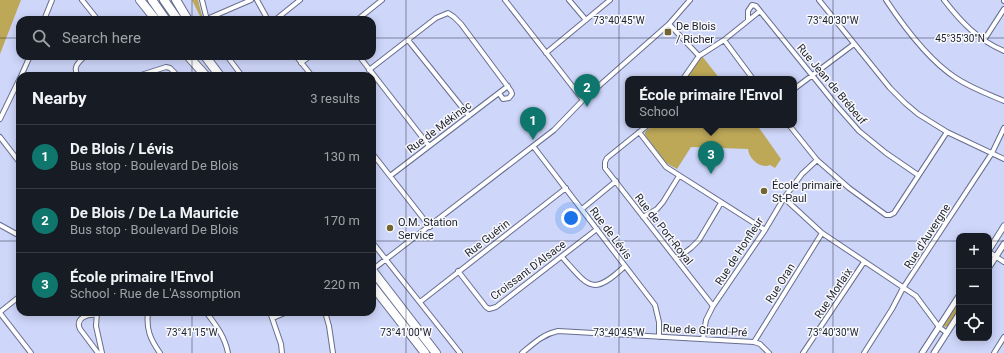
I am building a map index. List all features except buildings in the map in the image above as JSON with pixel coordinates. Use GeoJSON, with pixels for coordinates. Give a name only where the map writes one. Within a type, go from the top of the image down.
{"type":"FeatureCollection","features":[{"type":"Feature","properties":{"kind":"highway"},"geometry":{"type":"LineString","coordinates":[[140,0],[153,16]]}},
{"type":"Feature","properties":{"kind":"highway"},"geometry":{"type":"LineString","coordinates":[[152,0],[163,16]]}},
{"type":"Feature","properties":{"kind":"highway"},"geometry":{"type":"LineString","coordinates":[[164,0],[175,16]]}},
{"type":"Feature","properties":{"kind":"highway"},"geometry":{"type":"LineString","coordinates":[[176,0],[186,16]]}},
{"type":"Feature","properties":{"kind":"highway"},"geometry":{"type":"LineString","coordinates":[[192,60],[203,72]]}},
{"type":"Feature","properties":{"kind":"highway"},"geometry":{"type":"LineString","coordinates":[[196,60],[204,72]]}},
{"type":"Feature","properties":{"kind":"highway"},"geometry":{"type":"LineString","coordinates":[[209,60],[217,72]]}},
{"type":"Feature","properties":{"kind":"highway"},"geometry":{"type":"LineString","coordinates":[[376,275],[436,353]]}},
{"type":"Feature","properties":{"kind":"highway"},"geometry":{"type":"LineString","coordinates":[[376,291],[425,353]]}},
{"type":"Feature","properties":{"kind":"street"},"geometry":{"type":"LineString","coordinates":[[46,16],[52,0]]}},
{"type":"Feature","properties":{"kind":"street"},"geometry":{"type":"LineString","coordinates":[[82,0],[95,16]]}},
{"type":"Feature","properties":{"kind":"street"},"geometry":{"type":"LineString","coordinates":[[202,0],[206,16]]}},
{"type":"Feature","properties":{"kind":"street"},"geometry":{"type":"LineString","coordinates":[[214,16],[251,0]]}},
{"type":"Feature","properties":{"kind":"street"},"geometry":{"type":"LineString","coordinates":[[257,0],[266,16]]}},
{"type":"Feature","properties":{"kind":"street"},"geometry":{"type":"LineString","coordinates":[[280,16],[300,0]]}},
{"type":"Feature","properties":{"kind":"street"},"geometry":{"type":"LineString","coordinates":[[361,16],[382,0]]}},
{"type":"Feature","properties":{"kind":"street"},"geometry":{"type":"LineString","coordinates":[[505,0],[583,100]]}},
{"type":"Feature","properties":{"kind":"street"},"geometry":{"type":"LineString","coordinates":[[569,0],[586,20]]}},
{"type":"Feature","properties":{"kind":"street"},"geometry":{"type":"LineString","coordinates":[[546,53],[610,0]]}},
{"type":"Feature","properties":{"kind":"street"},"geometry":{"type":"LineString","coordinates":[[376,267],[430,227],[554,130],[583,100],[669,24],[690,0]]}},
{"type":"Feature","properties":{"kind":"street"},"geometry":{"type":"LineString","coordinates":[[819,0],[890,88],[905,103],[918,114],[947,132],[1004,159]]}},
{"type":"Feature","properties":{"kind":"street"},"geometry":{"type":"LineString","coordinates":[[886,0],[931,57],[943,68],[971,87],[1004,101]]}},
{"type":"Feature","properties":{"kind":"street"},"geometry":{"type":"LineString","coordinates":[[944,0],[958,18],[975,35],[1004,51]]}},
{"type":"Feature","properties":{"kind":"street"},"geometry":{"type":"LineString","coordinates":[[685,76],[699,56],[724,40],[760,11],[756,6],[752,5],[748,11],[748,20]]}},
{"type":"Feature","properties":{"kind":"street"},"geometry":{"type":"LineString","coordinates":[[984,40],[1004,9]]}},
{"type":"Feature","properties":{"kind":"street","name":"Rue Jean de Brébeuf"},"geometry":{"type":"LineString","coordinates":[[760,11],[837,106],[860,131],[886,154],[918,175]]}},
{"type":"Feature","properties":{"kind":"street"},"geometry":{"type":"LineString","coordinates":[[362,60],[370,70],[436,18],[448,13],[461,24],[508,86],[512,94],[509,98],[503,98],[499,93]]}},
{"type":"Feature","properties":{"kind":"street"},"geometry":{"type":"LineString","coordinates":[[669,24],[699,56]]}},
{"type":"Feature","properties":{"kind":"street"},"geometry":{"type":"LineString","coordinates":[[408,40],[469,116]]}},
{"type":"Feature","properties":{"kind":"street"},"geometry":{"type":"LineString","coordinates":[[724,40],[751,76]]}},
{"type":"Feature","properties":{"kind":"street"},"geometry":{"type":"LineString","coordinates":[[797,87],[854,44]]}},
{"type":"Feature","properties":{"kind":"street"},"geometry":{"type":"LineString","coordinates":[[23,72],[28,60]]}},
{"type":"Feature","properties":{"kind":"street"},"geometry":{"type":"LineString","coordinates":[[77,72],[76,65],[81,60]]}},
{"type":"Feature","properties":{"kind":"street"},"geometry":{"type":"LineString","coordinates":[[230,60],[239,72]]}},
{"type":"Feature","properties":{"kind":"street"},"geometry":{"type":"LineString","coordinates":[[299,60],[309,72]]}},
{"type":"Feature","properties":{"kind":"street"},"geometry":{"type":"LineString","coordinates":[[301,63],[305,60]]}},
{"type":"Feature","properties":{"kind":"street"},"geometry":{"type":"LineString","coordinates":[[150,72],[166,67],[170,68],[174,72]]}},
{"type":"Feature","properties":{"kind":"street"},"geometry":{"type":"LineString","coordinates":[[376,78],[429,146]]}},
{"type":"Feature","properties":{"kind":"street","name":"Rue de Mékinac"},"geometry":{"type":"LineString","coordinates":[[390,176],[508,86]]}},
{"type":"Feature","properties":{"kind":"street"},"geometry":{"type":"LineString","coordinates":[[0,119],[16,90]]}},
{"type":"Feature","properties":{"kind":"street"},"geometry":{"type":"LineString","coordinates":[[644,128],[639,132],[666,167],[765,230]]}},
{"type":"Feature","properties":{"kind":"street"},"geometry":{"type":"LineString","coordinates":[[791,128],[817,160],[849,188],[886,215],[894,213],[947,132]]}},
{"type":"Feature","properties":{"kind":"street","name":"Rue d'Auvergne"},"geometry":{"type":"LineString","coordinates":[[864,353],[992,152],[1004,128]]}},
{"type":"Feature","properties":{"kind":"street","name":"Rue de Port-Royal"},"geometry":{"type":"LineString","coordinates":[[639,132],[607,158],[605,168],[713,306]]}},
{"type":"Feature","properties":{"kind":"street"},"geometry":{"type":"LineString","coordinates":[[0,137],[16,158]]}},
{"type":"Feature","properties":{"kind":"street","name":"Rue de Lévis"},"geometry":{"type":"LineString","coordinates":[[533,146],[655,305],[659,322],[659,337]]}},
{"type":"Feature","properties":{"kind":"street"},"geometry":{"type":"LineString","coordinates":[[376,158],[430,227]]}},
{"type":"Feature","properties":{"kind":"street","name":"Rue de Honfleur"},"geometry":{"type":"LineString","coordinates":[[703,339],[706,320],[713,306],[765,230],[784,198],[802,174],[817,160]]}},
{"type":"Feature","properties":{"kind":"street"},"geometry":{"type":"LineString","coordinates":[[643,217],[657,209],[679,176]]}},
{"type":"Feature","properties":{"kind":"street"},"geometry":{"type":"LineString","coordinates":[[582,209],[616,181]]}},
{"type":"Feature","properties":{"kind":"street","name":"Rue Guérin"},"geometry":{"type":"LineString","coordinates":[[420,302],[566,188]]}},
{"type":"Feature","properties":{"kind":"street"},"geometry":{"type":"LineString","coordinates":[[784,198],[822,233],[916,296],[946,333]]}},
{"type":"Feature","properties":{"kind":"street"},"geometry":{"type":"LineString","coordinates":[[676,258],[691,248],[699,240],[721,203]]}},
{"type":"Feature","properties":{"kind":"street"},"geometry":{"type":"LineString","coordinates":[[0,225],[16,234]]}},
{"type":"Feature","properties":{"kind":"street"},"geometry":{"type":"LineString","coordinates":[[992,246],[1004,226]]}},
{"type":"Feature","properties":{"kind":"street","name":"Croissant D'Alsace"},"geometry":{"type":"LineString","coordinates":[[458,271],[486,307],[489,309],[496,307],[597,229]]}},
{"type":"Feature","properties":{"kind":"street","name":"Rue Oran"},"geometry":{"type":"LineString","coordinates":[[754,342],[822,233]]}},
{"type":"Feature","properties":{"kind":"street"},"geometry":{"type":"LineString","coordinates":[[992,262],[1004,244]]}},
{"type":"Feature","properties":{"kind":"street"},"geometry":{"type":"LineString","coordinates":[[376,248],[460,353]]}},
{"type":"Feature","properties":{"kind":"street"},"geometry":{"type":"LineString","coordinates":[[992,253],[1004,262]]}},
{"type":"Feature","properties":{"kind":"street"},"geometry":{"type":"LineString","coordinates":[[562,256],[588,284],[603,284],[611,280],[625,266]]}},
{"type":"Feature","properties":{"kind":"street","name":"Rue Morlaix"},"geometry":{"type":"LineString","coordinates":[[803,353],[864,262]]}},
{"type":"Feature","properties":{"kind":"street"},"geometry":{"type":"LineString","coordinates":[[16,299],[0,312],[31,353]]}},
{"type":"Feature","properties":{"kind":"street"},"geometry":{"type":"LineString","coordinates":[[922,353],[956,300]]}},
{"type":"Feature","properties":{"kind":"street"},"geometry":{"type":"LineString","coordinates":[[85,316],[78,325],[80,330],[98,353]]}},
{"type":"Feature","properties":{"kind":"street"},"geometry":{"type":"LineString","coordinates":[[97,316],[96,326],[102,353]]}},
{"type":"Feature","properties":{"kind":"street"},"geometry":{"type":"LineString","coordinates":[[148,316],[148,330],[154,346],[160,353]]}},
{"type":"Feature","properties":{"kind":"street"},"geometry":{"type":"LineString","coordinates":[[209,316],[226,341],[228,353]]}},
{"type":"Feature","properties":{"kind":"street"},"geometry":{"type":"LineString","coordinates":[[278,316],[273,318],[281,344],[282,353]]}},
{"type":"Feature","properties":{"kind":"street"},"geometry":{"type":"LineString","coordinates":[[326,316],[333,353]]}},
{"type":"Feature","properties":{"kind":"street"},"geometry":{"type":"LineString","coordinates":[[934,353],[956,318]]}},
{"type":"Feature","properties":{"kind":"street","name":"Rue de Grand-Pré"},"geometry":{"type":"LineString","coordinates":[[522,353],[543,336],[551,332],[558,331],[754,342],[760,344],[769,353]]}},
{"type":"Feature","properties":{"kind":"street"},"geometry":{"type":"LineString","coordinates":[[994,353],[1004,337]]}},
{"type":"Feature","properties":{"kind":"shaded area"},"geometry":{"type":"Polygon","coordinates":[[[0,0],[21,0],[0,54],[0,0]]]}},
{"type":"Feature","properties":{"kind":"shaded area"},"geometry":{"type":"Polygon","coordinates":[[[192,0],[198,0],[202,16],[200,16],[192,0]]]}},
{"type":"Feature","properties":{"kind":"shaded area"},"geometry":{"type":"Polygon","coordinates":[[[702,56],[718,76],[688,76],[702,56]]]}},
{"type":"Feature","properties":{"kind":"shaded area"},"geometry":{"type":"Polygon","coordinates":[[[650,128],[759,128],[781,159],[775,168],[770,165],[762,166],[753,160],[748,149],[691,147],[677,169],[666,163],[645,135],[645,132],[650,128]]]}},
{"type":"Feature","properties":{"kind":"shaded area"},"geometry":{"type":"Polygon","coordinates":[[[956,305],[956,314],[948,326],[945,327],[943,325],[956,305]]]}},
{"type":"Feature","properties":{"kind":"place","name":"De Blois / Richer"},"geometry":{"type":"Point","coordinates":[668,32]}},
{"type":"Feature","properties":{"kind":"place","name":"De Blois / De La Mauricie"},"geometry":{"type":"Point","coordinates":[587,107]}},
{"type":"Feature","properties":{"kind":"place","name":"De Blois / Lévis"},"geometry":{"type":"Point","coordinates":[533,140]}},
{"type":"Feature","properties":{"kind":"place","name":"École primaire l'Envol"},"geometry":{"type":"Point","coordinates":[711,174]}},
{"type":"Feature","properties":{"kind":"place","name":"École primaire St-Paul"},"geometry":{"type":"Point","coordinates":[764,191]}},
{"type":"Feature","properties":{"kind":"place","name":"O.M. Station Service"},"geometry":{"type":"Point","coordinates":[390,228]}}]}
